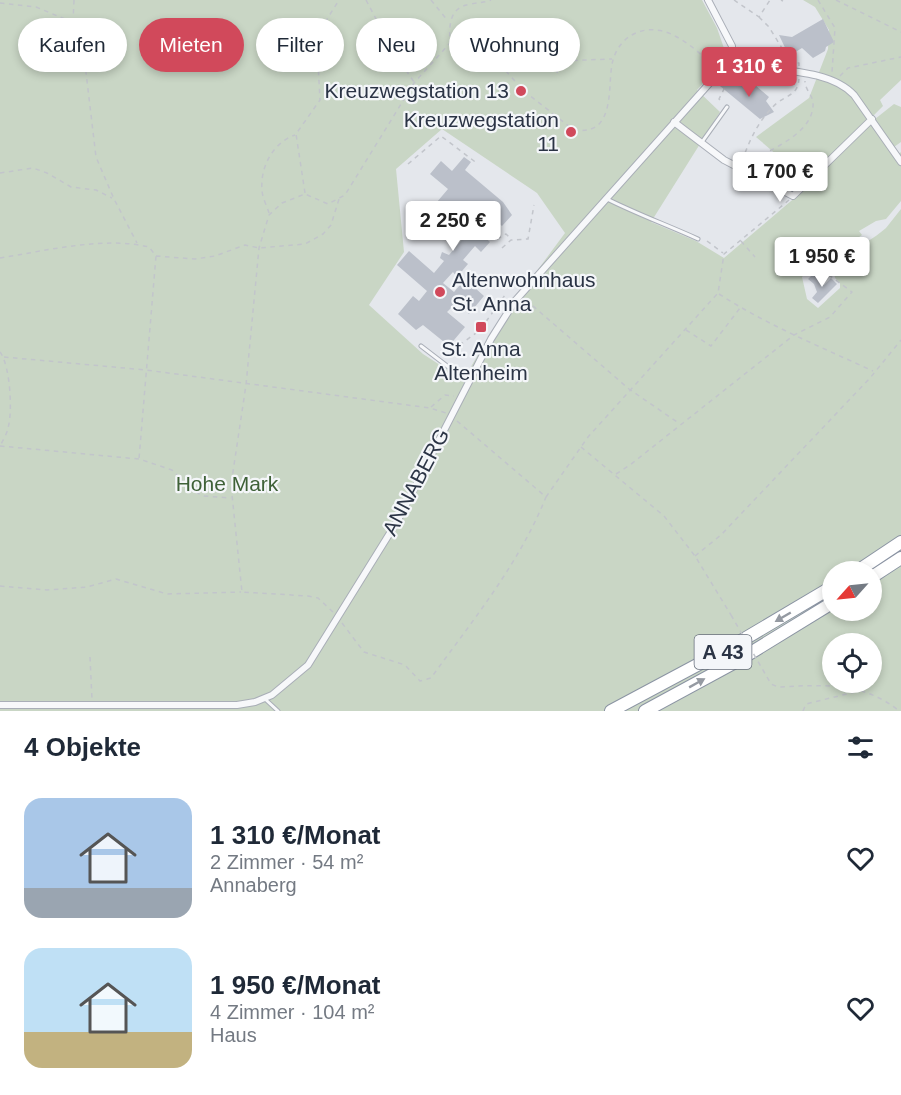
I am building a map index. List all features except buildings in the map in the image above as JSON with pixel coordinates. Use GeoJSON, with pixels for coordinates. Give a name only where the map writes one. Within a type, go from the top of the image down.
{"type":"FeatureCollection","features":[{"type":"Feature","properties":{"kind":"highway"},"geometry":{"type":"LineString","coordinates":[[872,561],[901,542]]}},
{"type":"Feature","properties":{"kind":"highway"},"geometry":{"type":"LineString","coordinates":[[882,571],[901,558]]}},
{"type":"Feature","properties":{"kind":"highway","name":"A 43"},"geometry":{"type":"LineString","coordinates":[[611,711],[729,648],[822,593]]}},
{"type":"Feature","properties":{"kind":"highway","name":"A 43"},"geometry":{"type":"LineString","coordinates":[[645,711],[739,660],[822,609]]}},
{"type":"Feature","properties":{"kind":"street"},"geometry":{"type":"LineString","coordinates":[[708,0],[732,46],[732,58],[739,64],[832,79],[850,91],[901,162]]}},
{"type":"Feature","properties":{"kind":"street","name":"ANNABERG"},"geometry":{"type":"LineString","coordinates":[[0,705],[237,705],[264,699],[279,691],[308,665],[339,619],[398,520],[468,382],[515,301],[713,76],[732,58]]}},
{"type":"Feature","properties":{"kind":"street"},"geometry":{"type":"LineString","coordinates":[[674,122],[724,160],[740,166],[793,196],[872,119]]}},
{"type":"Feature","properties":{"kind":"lane"},"geometry":{"type":"LineString","coordinates":[[702,142],[727,107]]}},
{"type":"Feature","properties":{"kind":"lane"},"geometry":{"type":"LineString","coordinates":[[605,198],[645,218],[660,221],[698,239]]}},
{"type":"Feature","properties":{"kind":"lane"},"geometry":{"type":"LineString","coordinates":[[420,346],[468,382]]}},
{"type":"Feature","properties":{"kind":"lane"},"geometry":{"type":"LineString","coordinates":[[264,699],[278,711]]}},
{"type":"Feature","properties":{"kind":"path"},"geometry":{"type":"LineString","coordinates":[[73,18],[74,0]]}},
{"type":"Feature","properties":{"kind":"path"},"geometry":{"type":"LineString","coordinates":[[269,215],[262,190],[267,160],[282,139],[296,134],[320,100],[318,63],[324,24],[339,0]]}},
{"type":"Feature","properties":{"kind":"path"},"geometry":{"type":"LineString","coordinates":[[366,0],[393,51],[414,83]]}},
{"type":"Feature","properties":{"kind":"path"},"geometry":{"type":"LineString","coordinates":[[431,0],[449,21]]}},
{"type":"Feature","properties":{"kind":"path"},"geometry":{"type":"LineString","coordinates":[[451,18],[461,6],[491,0]]}},
{"type":"Feature","properties":{"kind":"path"},"geometry":{"type":"LineString","coordinates":[[734,0],[759,17],[769,27],[791,63],[799,63],[804,85],[813,102],[808,122],[793,137],[740,166]]}},
{"type":"Feature","properties":{"kind":"path"},"geometry":{"type":"LineString","coordinates":[[759,17],[770,0]]}},
{"type":"Feature","properties":{"kind":"path"},"geometry":{"type":"LineString","coordinates":[[818,0],[835,28],[832,79]]}},
{"type":"Feature","properties":{"kind":"path"},"geometry":{"type":"LineString","coordinates":[[836,0],[901,32]]}},
{"type":"Feature","properties":{"kind":"path"},"geometry":{"type":"LineString","coordinates":[[0,3],[36,7],[63,18]]}},
{"type":"Feature","properties":{"kind":"path"},"geometry":{"type":"LineString","coordinates":[[506,72],[524,91],[575,131],[591,130],[601,121],[607,102],[613,59],[625,37],[646,28],[674,35],[719,70]]}},
{"type":"Feature","properties":{"kind":"path"},"geometry":{"type":"LineString","coordinates":[[242,592],[231,485],[246,385],[259,248],[269,215],[282,203],[305,194],[328,204],[345,195],[414,83],[449,43]]}},
{"type":"Feature","properties":{"kind":"path"},"geometry":{"type":"LineString","coordinates":[[832,79],[849,68],[901,57]]}},
{"type":"Feature","properties":{"kind":"path"},"geometry":{"type":"LineString","coordinates":[[580,60],[613,59]]}},
{"type":"Feature","properties":{"kind":"path"},"geometry":{"type":"LineString","coordinates":[[86,72],[96,157],[114,199],[138,244]]}},
{"type":"Feature","properties":{"kind":"path"},"geometry":{"type":"LineString","coordinates":[[740,166],[754,131],[778,102],[793,94],[802,74]]}},
{"type":"Feature","properties":{"kind":"path"},"geometry":{"type":"LineString","coordinates":[[713,76],[725,87],[719,99],[727,107]]}},
{"type":"Feature","properties":{"kind":"path"},"geometry":{"type":"LineString","coordinates":[[296,134],[305,194]]}},
{"type":"Feature","properties":{"kind":"path"},"geometry":{"type":"LineString","coordinates":[[408,164],[441,136],[478,164]]}},
{"type":"Feature","properties":{"kind":"path"},"geometry":{"type":"LineString","coordinates":[[0,173],[33,168],[71,187],[96,190],[114,199]]}},
{"type":"Feature","properties":{"kind":"path"},"geometry":{"type":"LineString","coordinates":[[0,586],[47,590],[87,587],[116,579],[167,594],[242,592],[318,598],[339,619],[364,652],[405,665],[420,681],[431,678],[511,567],[546,497],[581,447],[629,389],[718,293],[724,254],[793,196]]}},
{"type":"Feature","properties":{"kind":"path"},"geometry":{"type":"LineString","coordinates":[[156,256],[195,259],[215,256],[245,245],[259,248],[305,244],[323,234],[331,225],[340,198]]}},
{"type":"Feature","properties":{"kind":"path"},"geometry":{"type":"LineString","coordinates":[[502,248],[511,240],[528,239],[534,206]]}},
{"type":"Feature","properties":{"kind":"path"},"geometry":{"type":"LineString","coordinates":[[497,239],[506,234],[511,240]]}},
{"type":"Feature","properties":{"kind":"path"},"geometry":{"type":"LineString","coordinates":[[740,240],[755,257]]}},
{"type":"Feature","properties":{"kind":"path"},"geometry":{"type":"LineString","coordinates":[[707,241],[724,254]]}},
{"type":"Feature","properties":{"kind":"path"},"geometry":{"type":"LineString","coordinates":[[0,258],[73,246],[138,244],[149,246],[156,256],[139,459]]}},
{"type":"Feature","properties":{"kind":"path"},"geometry":{"type":"LineString","coordinates":[[616,474],[794,335],[830,317],[852,292],[814,264]]}},
{"type":"Feature","properties":{"kind":"path"},"geometry":{"type":"LineString","coordinates":[[718,293],[740,308],[874,371]]}},
{"type":"Feature","properties":{"kind":"path"},"geometry":{"type":"LineString","coordinates":[[439,360],[480,330],[505,295]]}},
{"type":"Feature","properties":{"kind":"path"},"geometry":{"type":"LineString","coordinates":[[515,301],[527,300],[629,389],[681,425]]}},
{"type":"Feature","properties":{"kind":"path"},"geometry":{"type":"LineString","coordinates":[[686,330],[711,346],[740,308]]}},
{"type":"Feature","properties":{"kind":"path"},"geometry":{"type":"LineString","coordinates":[[695,556],[721,536],[901,340]]}},
{"type":"Feature","properties":{"kind":"path"},"geometry":{"type":"LineString","coordinates":[[0,352],[4,357],[9,392],[9,427],[0,446],[139,459],[172,470],[193,491],[204,496],[232,498]]}},
{"type":"Feature","properties":{"kind":"path"},"geometry":{"type":"LineString","coordinates":[[4,357],[146,370],[430,408],[451,415],[546,497]]}},
{"type":"Feature","properties":{"kind":"path"},"geometry":{"type":"LineString","coordinates":[[430,408],[445,396],[462,396]]}},
{"type":"Feature","properties":{"kind":"path"},"geometry":{"type":"LineString","coordinates":[[581,447],[664,516],[695,556],[771,684],[778,687],[822,684]]}},
{"type":"Feature","properties":{"kind":"path"},"geometry":{"type":"LineString","coordinates":[[90,657],[92,706]]}},
{"type":"Feature","properties":{"kind":"path"},"geometry":{"type":"LineString","coordinates":[[803,711],[806,704],[853,693]]}},
{"type":"Feature","properties":{"kind":"path"},"geometry":{"type":"LineString","coordinates":[[866,693],[885,701],[899,711]]}},
{"type":"Feature","properties":{"kind":"green space","name":"Hohe Mark"},"geometry":{"type":"Polygon","coordinates":[[[0,0],[702,0],[717,28],[727,57],[697,90],[720,112],[651,222],[696,241],[724,258],[811,184],[756,137],[809,98],[828,49],[829,30],[815,7],[803,0],[901,0],[901,80],[880,100],[883,106],[873,116],[875,119],[894,104],[901,107],[901,142],[894,147],[899,154],[901,152],[901,201],[886,219],[876,221],[859,231],[862,235],[852,242],[849,238],[846,240],[849,244],[833,256],[830,253],[809,268],[802,277],[807,299],[818,308],[840,288],[834,271],[839,264],[886,228],[901,209],[901,711],[0,711],[0,0]],[[442,129],[396,169],[404,252],[369,305],[423,354],[463,380],[491,333],[565,233],[537,193],[442,129]]]}},
{"type":"Feature","properties":{"kind":"place","name":"Kreuzwegstation 13"},"geometry":{"type":"Point","coordinates":[521,91]}},
{"type":"Feature","properties":{"kind":"place","name":"Kreuzwegstation 11"},"geometry":{"type":"Point","coordinates":[571,132]}},
{"type":"Feature","properties":{"kind":"place","name":"Altenwohnhaus St. Anna"},"geometry":{"type":"Point","coordinates":[440,292]}},
{"type":"Feature","properties":{"kind":"place","name":"St. Anna Altenheim"},"geometry":{"type":"Point","coordinates":[481,327]}}]}
